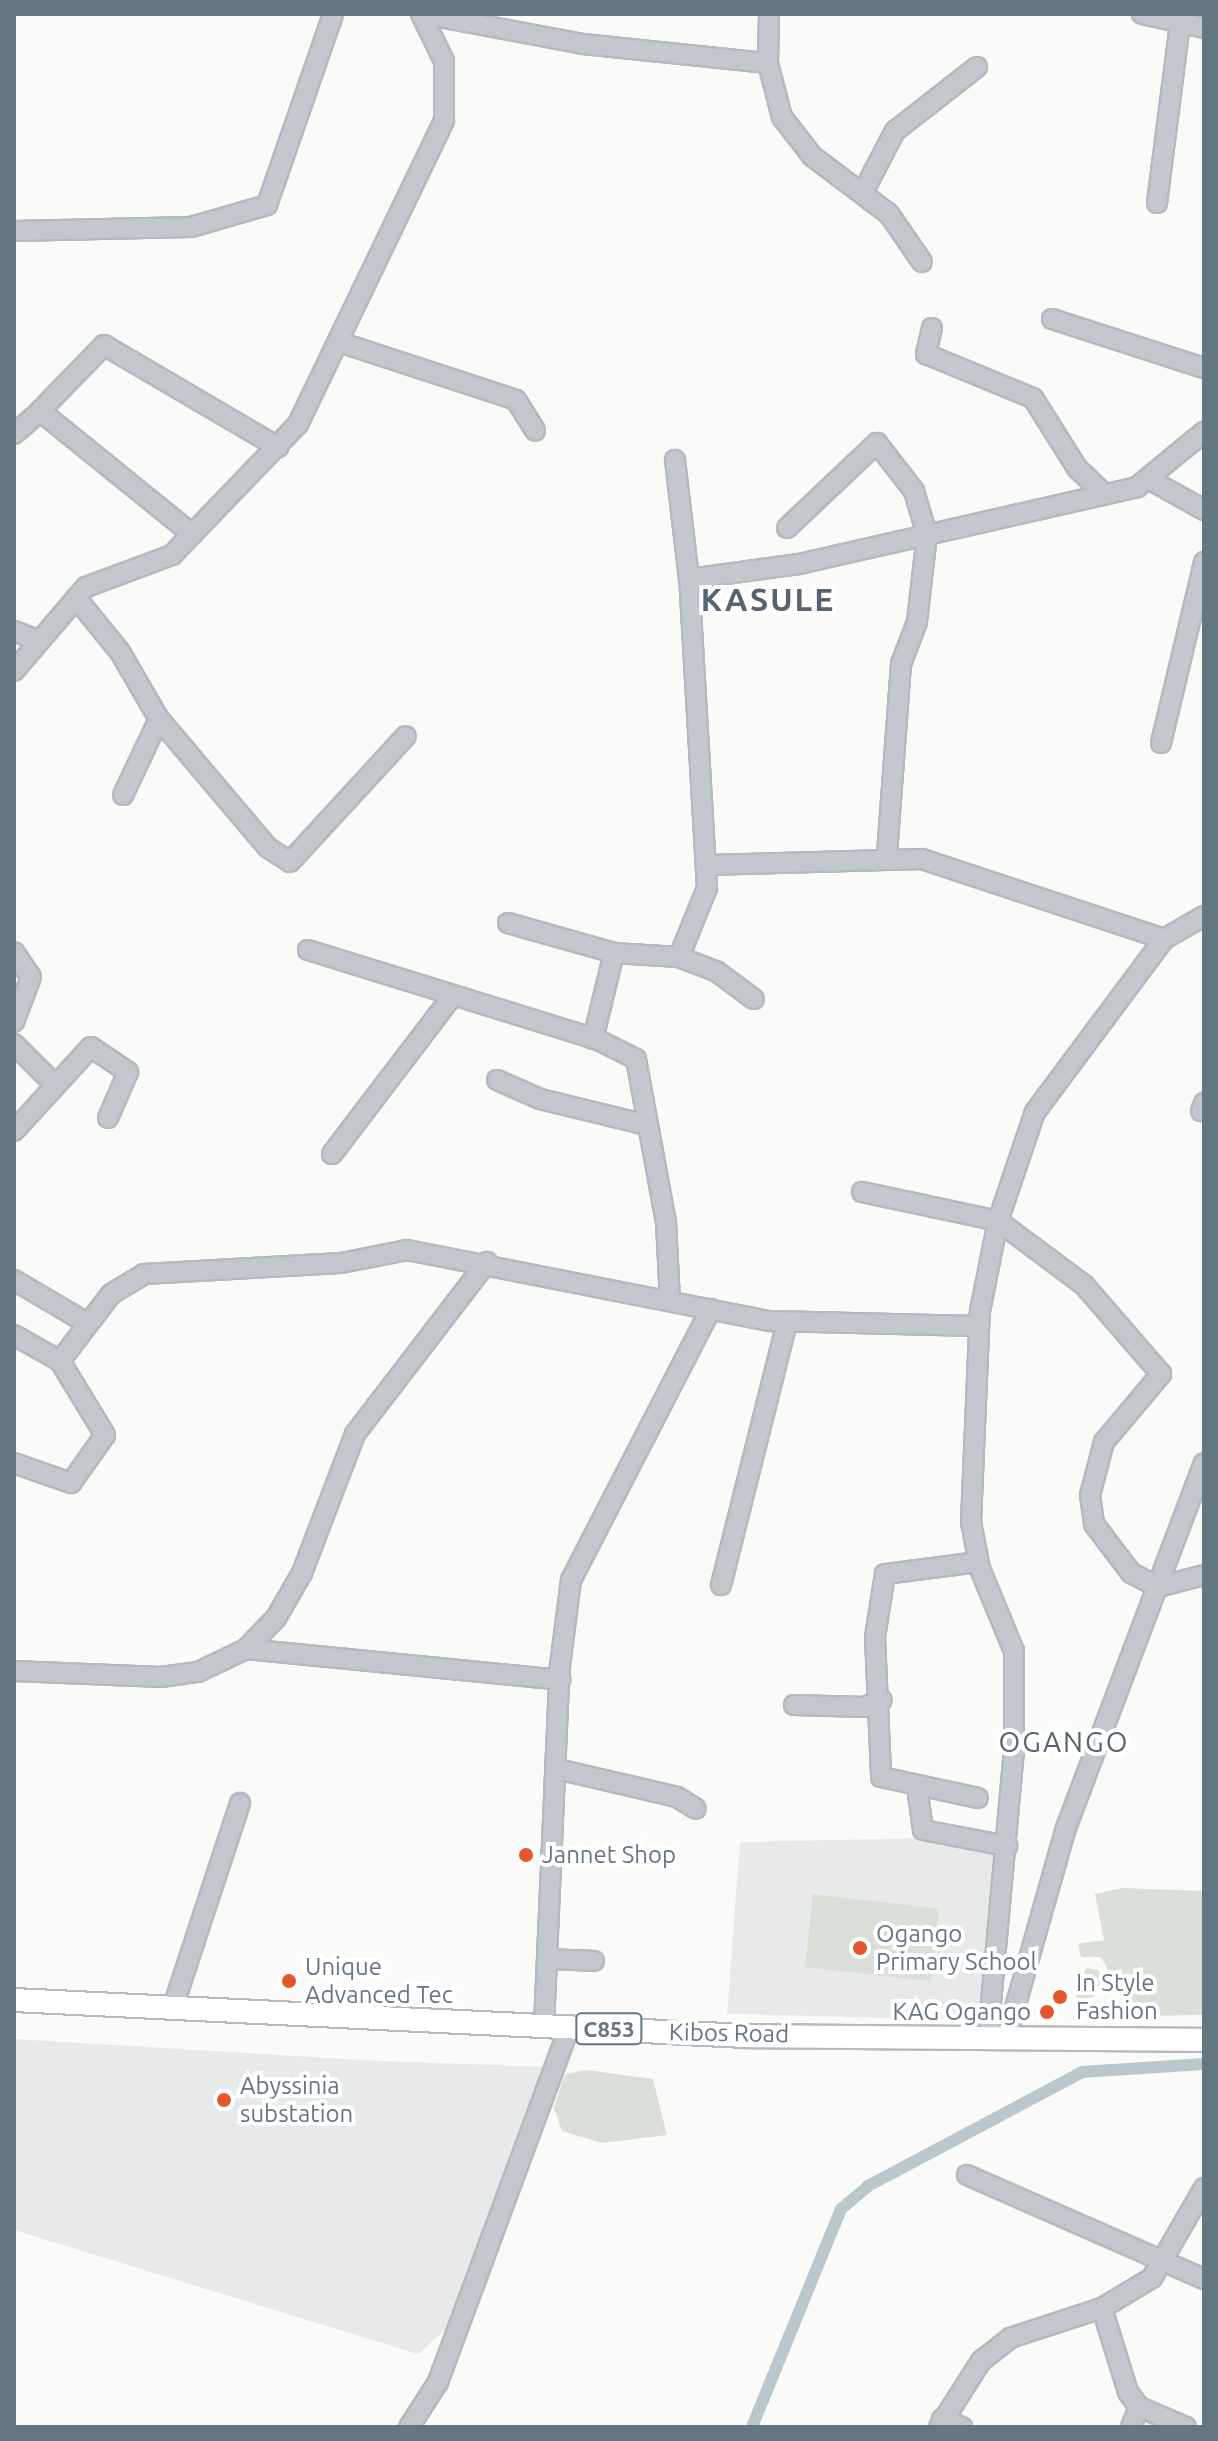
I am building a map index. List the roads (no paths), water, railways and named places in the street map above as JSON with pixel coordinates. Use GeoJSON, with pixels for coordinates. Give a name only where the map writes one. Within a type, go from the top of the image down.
{"type":"FeatureCollection","features":[{"type":"Feature","properties":{"kind":"main road","name":"Kibos Road"},"geometry":{"type":"LineString","coordinates":[[14,2000],[569,2027],[1204,2040]]}},
{"type":"Feature","properties":{"kind":"street"},"geometry":{"type":"LineString","coordinates":[[14,231],[191,227],[267,205],[333,14]]}},
{"type":"Feature","properties":{"kind":"street"},"geometry":{"type":"LineString","coordinates":[[422,14],[583,44],[768,63]]}},
{"type":"Feature","properties":{"kind":"street"},"geometry":{"type":"LineString","coordinates":[[14,671],[38,640],[97,579],[162,562],[278,447],[304,414],[444,120],[444,61],[422,14]]}},
{"type":"Feature","properties":{"kind":"street"},"geometry":{"type":"LineString","coordinates":[[769,14],[768,63],[794,135],[889,214],[922,262]]}},
{"type":"Feature","properties":{"kind":"street"},"geometry":{"type":"LineString","coordinates":[[1142,14],[1204,28]]}},
{"type":"Feature","properties":{"kind":"street"},"geometry":{"type":"LineString","coordinates":[[1157,203],[1180,24]]}},
{"type":"Feature","properties":{"kind":"street"},"geometry":{"type":"LineString","coordinates":[[863,192],[895,131],[977,67]]}},
{"type":"Feature","properties":{"kind":"street"},"geometry":{"type":"LineString","coordinates":[[1052,319],[1204,368]]}},
{"type":"Feature","properties":{"kind":"street"},"geometry":{"type":"LineString","coordinates":[[932,328],[926,354],[1033,398],[1077,468],[1104,494]]}},
{"type":"Feature","properties":{"kind":"street"},"geometry":{"type":"LineString","coordinates":[[339,342],[516,400],[535,430]]}},
{"type":"Feature","properties":{"kind":"street"},"geometry":{"type":"LineString","coordinates":[[14,434],[104,345],[278,447]]}},
{"type":"Feature","properties":{"kind":"street"},"geometry":{"type":"LineString","coordinates":[[40,411],[192,534]]}},
{"type":"Feature","properties":{"kind":"street"},"geometry":{"type":"LineString","coordinates":[[689,579],[927,535],[1152,481],[1204,432]]}},
{"type":"Feature","properties":{"kind":"street"},"geometry":{"type":"LineString","coordinates":[[787,528],[877,443],[914,491],[927,535],[917,622],[901,664],[887,856]]}},
{"type":"Feature","properties":{"kind":"street"},"geometry":{"type":"LineString","coordinates":[[675,460],[689,579],[708,865],[699,917],[679,957]]}},
{"type":"Feature","properties":{"kind":"street"},"geometry":{"type":"LineString","coordinates":[[1152,481],[1204,510]]}},
{"type":"Feature","properties":{"kind":"street"},"geometry":{"type":"LineString","coordinates":[[1161,743],[1204,562]]}},
{"type":"Feature","properties":{"kind":"street"},"geometry":{"type":"LineString","coordinates":[[76,598],[120,652],[159,719],[267,847],[290,862],[406,736]]}},
{"type":"Feature","properties":{"kind":"street"},"geometry":{"type":"LineString","coordinates":[[14,631],[38,640]]}},
{"type":"Feature","properties":{"kind":"street"},"geometry":{"type":"LineString","coordinates":[[123,795],[159,719]]}},
{"type":"Feature","properties":{"kind":"street"},"geometry":{"type":"LineString","coordinates":[[708,865],[887,856],[976,875],[1164,939]]}},
{"type":"Feature","properties":{"kind":"street"},"geometry":{"type":"LineString","coordinates":[[997,2036],[1014,1651],[978,1562],[971,1522],[978,1326],[998,1221],[1035,1112],[1164,939],[1204,916]]}},
{"type":"Feature","properties":{"kind":"street"},"geometry":{"type":"LineString","coordinates":[[508,923],[614,953],[679,957],[716,971],[754,999]]}},
{"type":"Feature","properties":{"kind":"street"},"geometry":{"type":"LineString","coordinates":[[308,950],[450,999],[593,1039],[640,1064],[647,1125],[666,1222],[670,1300]]}},
{"type":"Feature","properties":{"kind":"street"},"geometry":{"type":"LineString","coordinates":[[14,952],[31,977],[14,1022]]}},
{"type":"Feature","properties":{"kind":"street"},"geometry":{"type":"LineString","coordinates":[[593,1039],[614,953]]}},
{"type":"Feature","properties":{"kind":"street"},"geometry":{"type":"LineString","coordinates":[[332,1154],[450,999]]}},
{"type":"Feature","properties":{"kind":"street"},"geometry":{"type":"LineString","coordinates":[[14,1044],[56,1086]]}},
{"type":"Feature","properties":{"kind":"street"},"geometry":{"type":"LineString","coordinates":[[14,1131],[56,1086],[80,1052],[96,1048],[128,1072],[108,1118]]}},
{"type":"Feature","properties":{"kind":"street"},"geometry":{"type":"LineString","coordinates":[[497,1080],[540,1099],[647,1125]]}},
{"type":"Feature","properties":{"kind":"street"},"geometry":{"type":"LineString","coordinates":[[862,1192],[998,1221],[1084,1285],[1161,1374],[1104,1442],[1090,1495],[1094,1524],[1131,1573],[1158,1587],[1204,1575]]}},
{"type":"Feature","properties":{"kind":"street"},"geometry":{"type":"LineString","coordinates":[[60,1361],[87,1323],[127,1279],[144,1274],[341,1263],[407,1250],[487,1262],[787,1323],[978,1326]]}},
{"type":"Feature","properties":{"kind":"street"},"geometry":{"type":"LineString","coordinates":[[14,1671],[161,1677],[198,1672],[246,1649],[276,1618],[302,1573],[355,1434],[487,1262]]}},
{"type":"Feature","properties":{"kind":"street"},"geometry":{"type":"LineString","coordinates":[[14,1280],[87,1323]]}},
{"type":"Feature","properties":{"kind":"street"},"geometry":{"type":"LineString","coordinates":[[544,2026],[560,1680],[567,1607],[582,1550],[711,1309]]}},
{"type":"Feature","properties":{"kind":"street"},"geometry":{"type":"LineString","coordinates":[[721,1585],[787,1323]]}},
{"type":"Feature","properties":{"kind":"street"},"geometry":{"type":"LineString","coordinates":[[14,1335],[60,1361],[101,1418],[104,1442],[71,1483],[14,1463]]}},
{"type":"Feature","properties":{"kind":"street"},"geometry":{"type":"LineString","coordinates":[[997,2036],[1045,1890],[1204,1463]]}},
{"type":"Feature","properties":{"kind":"street"},"geometry":{"type":"LineString","coordinates":[[978,1562],[885,1574],[876,1610],[882,1700],[881,1777],[978,1798]]}},
{"type":"Feature","properties":{"kind":"street"},"geometry":{"type":"LineString","coordinates":[[246,1649],[560,1680]]}},
{"type":"Feature","properties":{"kind":"street"},"geometry":{"type":"LineString","coordinates":[[794,1705],[850,1708],[882,1700]]}},
{"type":"Feature","properties":{"kind":"street"},"geometry":{"type":"LineString","coordinates":[[557,1769],[677,1797],[696,1809]]}},
{"type":"Feature","properties":{"kind":"street"},"geometry":{"type":"LineString","coordinates":[[917,1787],[923,1830],[1007,1846]]}},
{"type":"Feature","properties":{"kind":"street"},"geometry":{"type":"LineString","coordinates":[[172,2010],[240,1803]]}},
{"type":"Feature","properties":{"kind":"street"},"geometry":{"type":"LineString","coordinates":[[547,1959],[594,1961]]}},
{"type":"Feature","properties":{"kind":"street"},"geometry":{"type":"LineString","coordinates":[[409,2427],[438,2382],[569,2027]]}},
{"type":"Feature","properties":{"kind":"street"},"geometry":{"type":"LineString","coordinates":[[967,2175],[1204,2279]]}},
{"type":"Feature","properties":{"kind":"street"},"geometry":{"type":"LineString","coordinates":[[962,2427],[940,2423],[981,2361],[1010,2338],[1102,2308],[1132,2294],[1166,2263],[1204,2188]]}},
{"type":"Feature","properties":{"kind":"street"},"geometry":{"type":"LineString","coordinates":[[1102,2308],[1139,2407],[1131,2427]]}},
{"type":"Feature","properties":{"kind":"street"},"geometry":{"type":"LineString","coordinates":[[1139,2407],[1186,2427]]}},
{"type":"Feature","properties":{"kind":"waterway"},"geometry":{"type":"LineString","coordinates":[[752,2427],[841,2209],[868,2186],[1082,2072],[1204,2064]]}},
{"type":"Feature","properties":{"kind":"place","name":"Jannet Shop"},"geometry":{"type":"Point","coordinates":[526,1855]}},
{"type":"Feature","properties":{"kind":"place","name":"Ogango Primary School"},"geometry":{"type":"Point","coordinates":[860,1948]}},
{"type":"Feature","properties":{"kind":"place","name":"Unique Advanced Tec"},"geometry":{"type":"Point","coordinates":[289,1981]}},
{"type":"Feature","properties":{"kind":"place","name":"In Style Fashion"},"geometry":{"type":"Point","coordinates":[1060,1997]}},
{"type":"Feature","properties":{"kind":"place","name":"KAG Ogango"},"geometry":{"type":"Point","coordinates":[1047,2012]}},
{"type":"Feature","properties":{"kind":"place","name":"Abyssinia substation"},"geometry":{"type":"Point","coordinates":[224,2100]}},
{"type":"Feature","properties":{"kind":"district","name":"KASULE"},"geometry":{"type":"Point","coordinates":[768,599]}},
{"type":"Feature","properties":{"kind":"district","name":"OGANGO"},"geometry":{"type":"Point","coordinates":[1064,1742]}}]}
